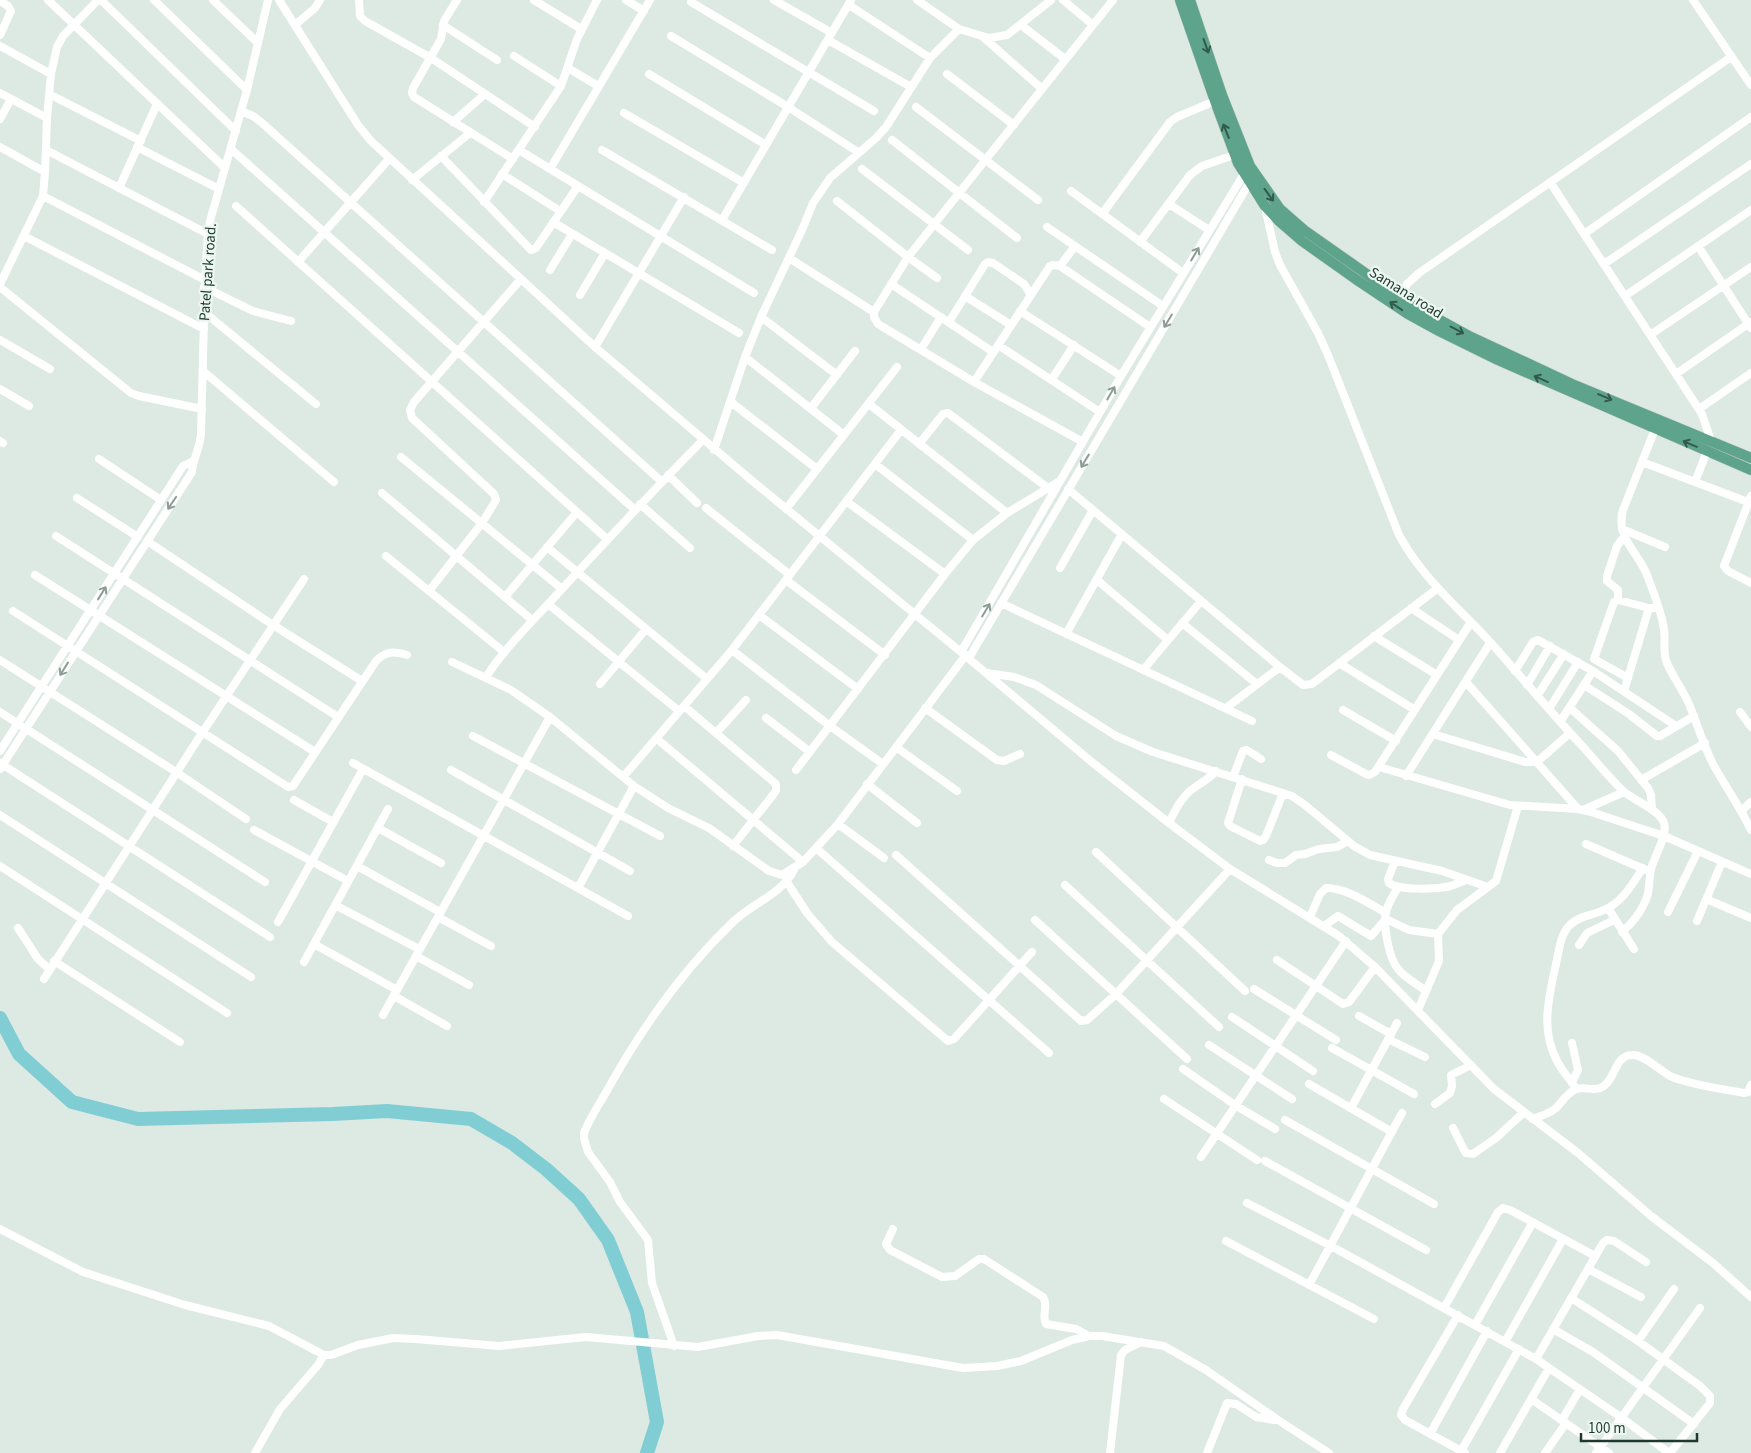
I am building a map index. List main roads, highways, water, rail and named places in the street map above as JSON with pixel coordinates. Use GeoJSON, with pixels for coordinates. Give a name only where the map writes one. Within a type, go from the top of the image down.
{"type":"FeatureCollection","features":[{"type":"Feature","properties":{"kind":"main road","name":"Samana road"},"geometry":{"type":"LineString","coordinates":[[1180,0],[1214,101],[1265,206],[1302,241],[1408,314],[1498,360],[1655,429],[1751,458]]}},
{"type":"Feature","properties":{"kind":"main road","name":"Samana road"},"geometry":{"type":"LineString","coordinates":[[1190,0],[1240,154]]}},
{"type":"Feature","properties":{"kind":"main road","name":"Samana road"},"geometry":{"type":"LineString","coordinates":[[1250,174],[1292,221],[1400,298],[1502,352],[1709,446],[1751,470]]}},
{"type":"Feature","properties":{"kind":"waterway"},"geometry":{"type":"LineString","coordinates":[[0,1018],[19,1054],[72,1102],[138,1119],[387,1111],[471,1119],[512,1143],[546,1169],[579,1199],[608,1240],[637,1312],[657,1422],[647,1453]]}}]}
